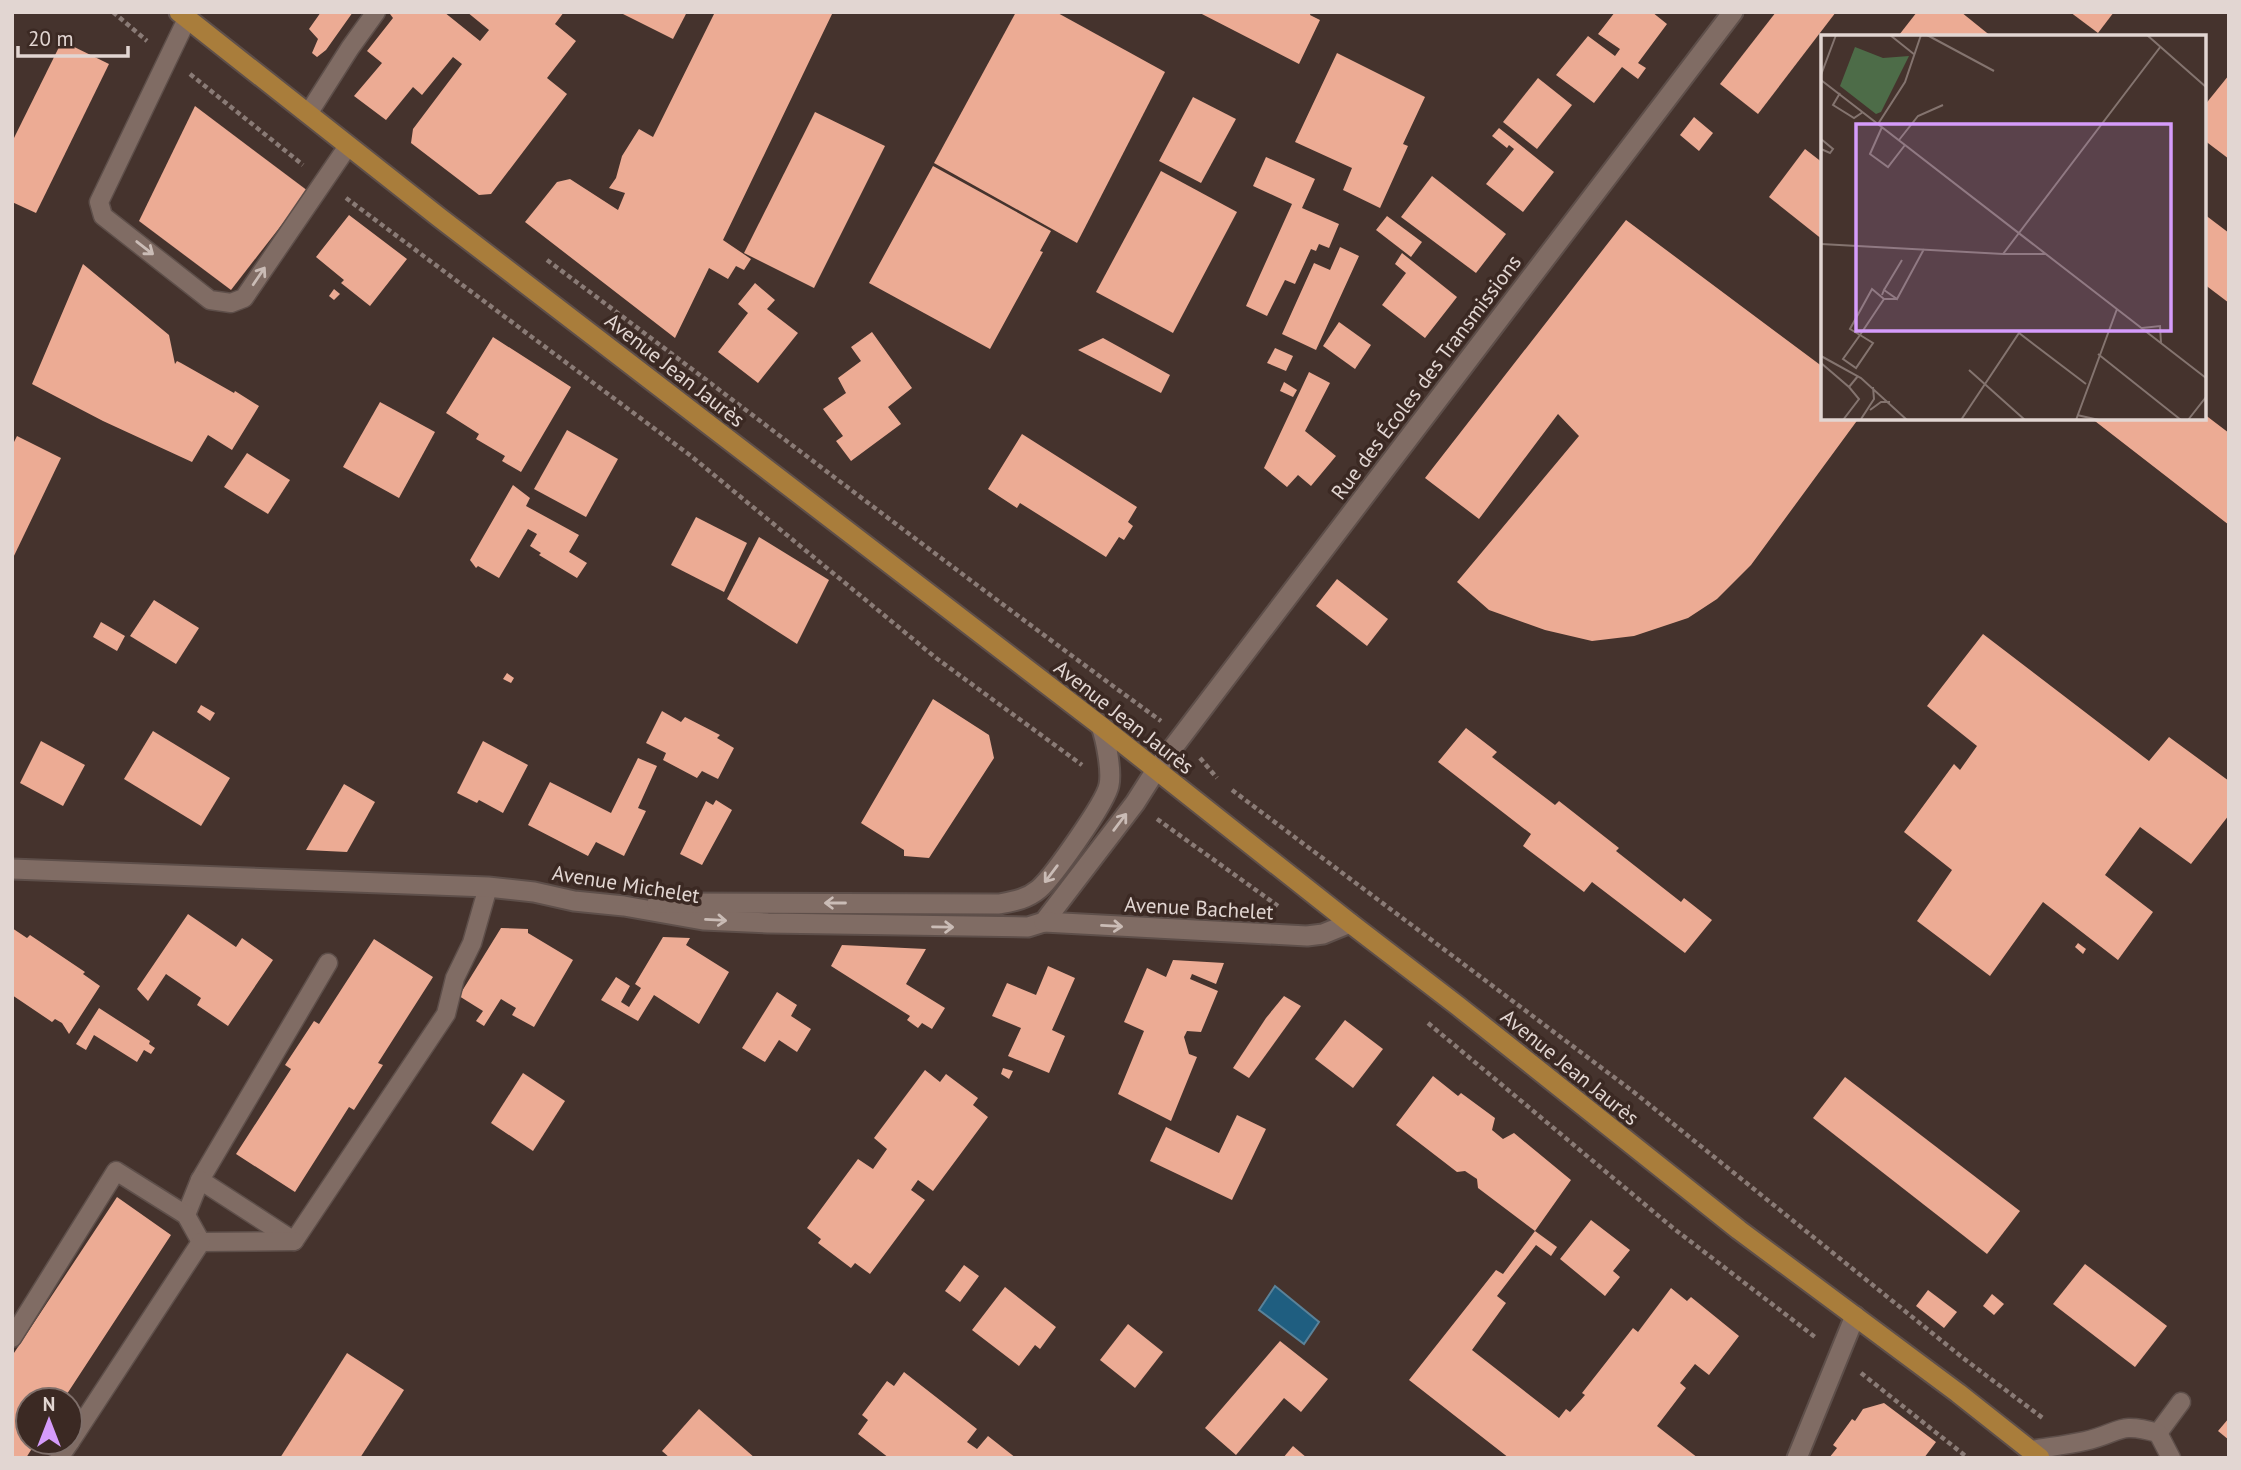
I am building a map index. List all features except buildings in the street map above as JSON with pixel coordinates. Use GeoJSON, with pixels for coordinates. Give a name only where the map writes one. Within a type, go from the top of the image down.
{"type":"FeatureCollection","features":[{"type":"Feature","properties":{"kind":"main road","name":"Avenue Jean Jaurès"},"geometry":{"type":"LineString","coordinates":[[183,15],[348,146],[1101,726],[1729,1222],[2036,1454]]}},
{"type":"Feature","properties":{"kind":"street","name":"Rue des Écoles des Transmissions"},"geometry":{"type":"LineString","coordinates":[[1156,770],[1733,12]]}},
{"type":"Feature","properties":{"kind":"street"},"geometry":{"type":"LineString","coordinates":[[624,906],[673,902],[999,904],[1023,900],[1041,888],[1099,808],[1109,785],[1106,738],[1101,726]]}},
{"type":"Feature","properties":{"kind":"street"},"geometry":{"type":"LineString","coordinates":[[1044,922],[1135,803],[1156,770]]}},
{"type":"Feature","properties":{"kind":"street","name":"Avenue Michelet"},"geometry":{"type":"LineString","coordinates":[[12,869],[488,887],[703,919],[768,923],[1006,928],[1028,927],[1044,922]]}},
{"type":"Feature","properties":{"kind":"street","name":"Avenue Bachelet"},"geometry":{"type":"LineString","coordinates":[[1044,922],[1307,936],[1323,934],[1350,923]]}},
{"type":"Feature","properties":{"kind":"street"},"geometry":{"type":"LineString","coordinates":[[1797,1458],[1855,1316]]}},
{"type":"Feature","properties":{"kind":"lane"},"geometry":{"type":"LineString","coordinates":[[308,114],[376,12]]}},
{"type":"Feature","properties":{"kind":"lane"},"geometry":{"type":"LineString","coordinates":[[183,15],[169,57],[99,202],[103,216],[210,300],[231,303],[244,298],[348,146]]}},
{"type":"Feature","properties":{"kind":"lane"},"geometry":{"type":"LineString","coordinates":[[294,1241],[446,1014],[455,978],[472,943],[488,887]]}},
{"type":"Feature","properties":{"kind":"lane"},"geometry":{"type":"LineString","coordinates":[[186,1216],[200,1180],[328,963]]}},
{"type":"Feature","properties":{"kind":"lane"},"geometry":{"type":"LineString","coordinates":[[12,1338],[116,1171],[186,1216],[201,1242]]}},
{"type":"Feature","properties":{"kind":"lane"},"geometry":{"type":"LineString","coordinates":[[200,1180],[294,1241]]}},
{"type":"Feature","properties":{"kind":"lane"},"geometry":{"type":"LineString","coordinates":[[201,1242],[294,1241]]}},
{"type":"Feature","properties":{"kind":"lane"},"geometry":{"type":"LineString","coordinates":[[84,1421],[201,1242]]}},
{"type":"Feature","properties":{"kind":"lane"},"geometry":{"type":"LineString","coordinates":[[2158,1433],[2181,1402]]}},
{"type":"Feature","properties":{"kind":"lane"},"geometry":{"type":"LineString","coordinates":[[2036,1454],[2134,1426],[2158,1433],[2171,1458]]}},
{"type":"Feature","properties":{"kind":"path"},"geometry":{"type":"LineString","coordinates":[[113,12],[324,182],[691,456],[936,658],[1109,785]]}},
{"type":"Feature","properties":{"kind":"path"},"geometry":{"type":"LineString","coordinates":[[1135,803],[1282,909]]}},
{"type":"Feature","properties":{"kind":"path"},"geometry":{"type":"LineString","coordinates":[[1418,1014],[1673,1228],[1968,1458]]}},
{"type":"Feature","properties":{"kind":"water"},"geometry":{"type":"Polygon","coordinates":[[[1275,1286],[1319,1322],[1304,1344],[1259,1310],[1275,1286]]]}}]}
